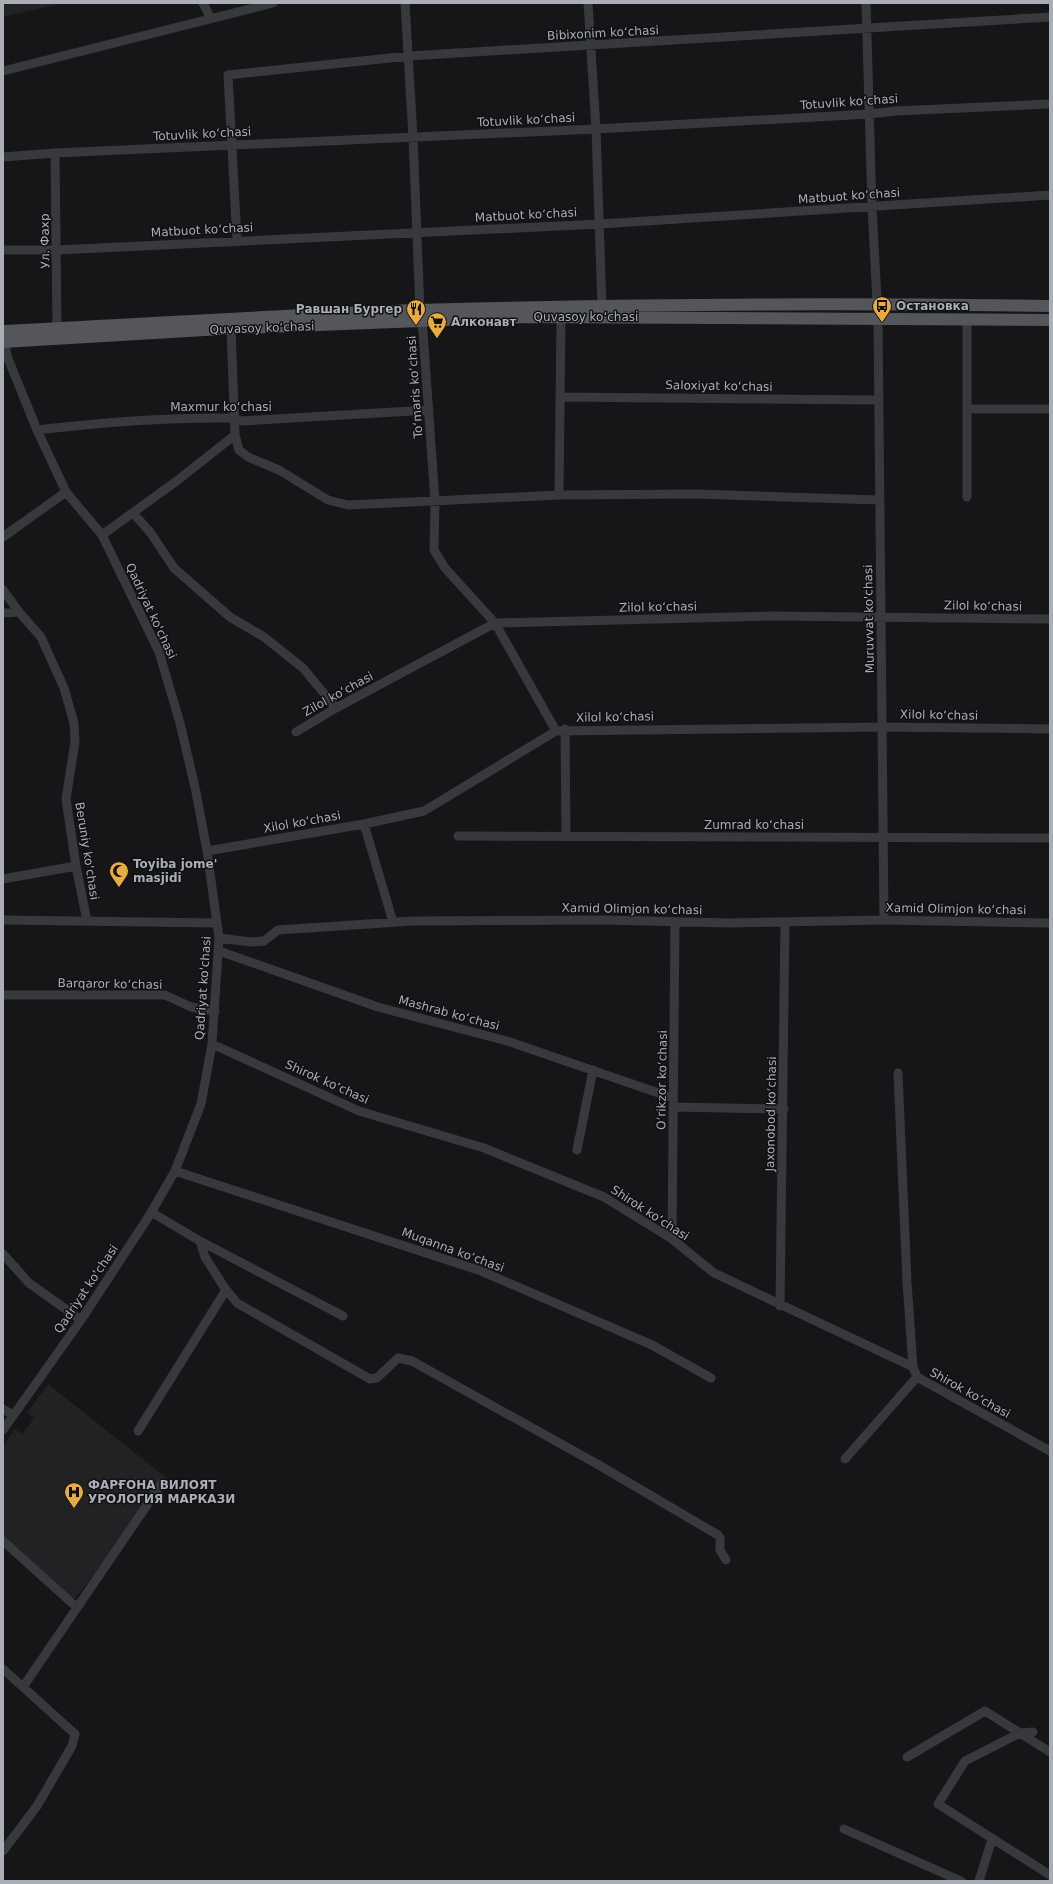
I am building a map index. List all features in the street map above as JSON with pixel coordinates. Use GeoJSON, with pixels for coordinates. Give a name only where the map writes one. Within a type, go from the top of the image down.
{"type":"FeatureCollection","features":[{"type":"Feature","properties":{"kind":"main road","name":"Quvasoy koʻchasi"},"geometry":{"type":"LineString","coordinates":[[4,338],[57,328],[421,316],[602,307],[876,304],[1050,306]]}},
{"type":"Feature","properties":{"kind":"main road","name":"Quvasoy koʻchasi"},"geometry":{"type":"LineString","coordinates":[[4,338],[235,329],[421,316],[1050,320]]}},
{"type":"Feature","properties":{"kind":"street"},"geometry":{"type":"LineString","coordinates":[[203,3],[211,19]]}},
{"type":"Feature","properties":{"kind":"street"},"geometry":{"type":"LineString","coordinates":[[3,71],[272,3]]}},
{"type":"Feature","properties":{"kind":"street","name":"Toʻmaris koʻchasi"},"geometry":{"type":"LineString","coordinates":[[405,3],[418,232],[421,316],[435,501],[434,550],[445,568],[495,623],[556,731]]}},
{"type":"Feature","properties":{"kind":"street"},"geometry":{"type":"LineString","coordinates":[[588,3],[596,129],[602,307]]}},
{"type":"Feature","properties":{"kind":"street"},"geometry":{"type":"LineString","coordinates":[[866,3],[876,304]]}},
{"type":"Feature","properties":{"kind":"street","name":"Bibixonim koʻchasi"},"geometry":{"type":"LineString","coordinates":[[232,144],[228,75],[409,56],[1050,17]]}},
{"type":"Feature","properties":{"kind":"street","name":"Totuvlik koʻchasi"},"geometry":{"type":"LineString","coordinates":[[3,157],[55,152],[596,129],[870,114],[895,111],[1050,104]]}},
{"type":"Feature","properties":{"kind":"street"},"geometry":{"type":"LineString","coordinates":[[232,144],[237,240]]}},
{"type":"Feature","properties":{"kind":"street","name":"Ул. Фахр"},"geometry":{"type":"LineString","coordinates":[[55,152],[57,328]]}},
{"type":"Feature","properties":{"kind":"street","name":"Matbuot koʻchasi"},"geometry":{"type":"LineString","coordinates":[[3,250],[57,250],[237,240],[600,224],[1050,195]]}},
{"type":"Feature","properties":{"kind":"street","name":"Muruvvat ko'chasi"},"geometry":{"type":"LineString","coordinates":[[876,304],[878,319],[884,920]]}},
{"type":"Feature","properties":{"kind":"street"},"geometry":{"type":"LineString","coordinates":[[557,317],[560,397],[559,495]]}},
{"type":"Feature","properties":{"kind":"street"},"geometry":{"type":"LineString","coordinates":[[967,319],[967,497]]}},
{"type":"Feature","properties":{"kind":"street"},"geometry":{"type":"LineString","coordinates":[[235,329],[235,436],[239,450],[248,458],[279,470],[328,500],[348,505],[559,495],[697,494],[879,500]]}},
{"type":"Feature","properties":{"kind":"street","name":"Qadriyat ko'chasi"},"geometry":{"type":"LineString","coordinates":[[3,1430],[81,1320],[151,1212],[175,1170],[201,1104],[212,1044],[219,951],[217,923],[196,792],[180,723],[159,652],[102,535],[66,492],[37,430],[7,356],[4,338]]}},
{"type":"Feature","properties":{"kind":"street","name":"Saloxiyat koʻchasi"},"geometry":{"type":"LineString","coordinates":[[560,397],[878,400]]}},
{"type":"Feature","properties":{"kind":"street"},"geometry":{"type":"LineString","coordinates":[[968,409],[1050,409]]}},
{"type":"Feature","properties":{"kind":"street","name":"Maxmur koʻchasi"},"geometry":{"type":"LineString","coordinates":[[37,430],[104,422],[186,417],[236,418],[241,421],[429,410]]}},
{"type":"Feature","properties":{"kind":"street"},"geometry":{"type":"LineString","coordinates":[[102,535],[235,436]]}},
{"type":"Feature","properties":{"kind":"street"},"geometry":{"type":"LineString","coordinates":[[3,537],[66,492]]}},
{"type":"Feature","properties":{"kind":"street"},"geometry":{"type":"LineString","coordinates":[[133,513],[150,532],[174,568],[230,618],[264,637],[303,668],[336,708]]}},
{"type":"Feature","properties":{"kind":"street","name":"Beruniy koʻchasi"},"geometry":{"type":"LineString","coordinates":[[3,590],[19,612],[36,629],[44,643],[64,688],[74,723],[76,732],[75,742],[66,799],[76,866],[87,921]]}},
{"type":"Feature","properties":{"kind":"street"},"geometry":{"type":"LineString","coordinates":[[3,613],[19,612]]}},
{"type":"Feature","properties":{"kind":"street","name":"Zilol koʻchasi"},"geometry":{"type":"LineString","coordinates":[[296,732],[336,708],[495,623],[772,616],[1050,619]]}},
{"type":"Feature","properties":{"kind":"street","name":"Xilol koʻchasi"},"geometry":{"type":"LineString","coordinates":[[206,850],[364,824],[424,811],[556,731],[565,729],[882,726],[1050,729]]}},
{"type":"Feature","properties":{"kind":"street"},"geometry":{"type":"LineString","coordinates":[[565,729],[566,836]]}},
{"type":"Feature","properties":{"kind":"street"},"geometry":{"type":"LineString","coordinates":[[364,824],[392,922]]}},
{"type":"Feature","properties":{"kind":"street","name":"Zumrad koʻchasi"},"geometry":{"type":"LineString","coordinates":[[458,836],[1050,838]]}},
{"type":"Feature","properties":{"kind":"street"},"geometry":{"type":"LineString","coordinates":[[3,879],[76,866]]}},
{"type":"Feature","properties":{"kind":"street"},"geometry":{"type":"LineString","coordinates":[[3,920],[217,923]]}},
{"type":"Feature","properties":{"kind":"street","name":"Xamid Olimjon koʻchasi"},"geometry":{"type":"LineString","coordinates":[[219,938],[251,942],[264,941],[278,930],[392,922],[604,920],[729,923],[884,920],[1050,923]]}},
{"type":"Feature","properties":{"kind":"street","name":"Oʻrikzor koʻchasi"},"geometry":{"type":"LineString","coordinates":[[672,1239],[675,922]]}},
{"type":"Feature","properties":{"kind":"street","name":"Jaxonobod koʻchasi"},"geometry":{"type":"LineString","coordinates":[[780,1306],[784,1109],[785,922]]}},
{"type":"Feature","properties":{"kind":"street","name":"Mashrab koʻchasi"},"geometry":{"type":"LineString","coordinates":[[219,951],[378,1007],[507,1041],[594,1070],[673,1103],[784,1109]]}},
{"type":"Feature","properties":{"kind":"street","name":"Barqaror koʻchasi"},"geometry":{"type":"LineString","coordinates":[[3,995],[158,995],[165,996],[190,1007],[215,1011]]}},
{"type":"Feature","properties":{"kind":"street","name":"Shirok koʻchasi"},"geometry":{"type":"LineString","coordinates":[[212,1044],[359,1111],[484,1148],[604,1197],[672,1239],[714,1273],[780,1306],[913,1367],[917,1377],[1050,1450]]}},
{"type":"Feature","properties":{"kind":"street"},"geometry":{"type":"LineString","coordinates":[[578,1150],[594,1070]]}},
{"type":"Feature","properties":{"kind":"street"},"geometry":{"type":"LineString","coordinates":[[898,1073],[907,1274],[913,1367]]}},
{"type":"Feature","properties":{"kind":"street","name":"Muqanna koʻchasi"},"geometry":{"type":"LineString","coordinates":[[175,1170],[481,1271],[652,1345],[712,1378]]}},
{"type":"Feature","properties":{"kind":"street"},"geometry":{"type":"LineString","coordinates":[[151,1212],[196,1239],[344,1316]]}},
{"type":"Feature","properties":{"kind":"street"},"geometry":{"type":"LineString","coordinates":[[196,1239],[200,1241],[205,1257],[236,1303],[370,1379],[377,1378],[398,1358],[412,1361],[591,1460],[718,1535],[720,1538],[720,1550],[726,1560]]}},
{"type":"Feature","properties":{"kind":"street"},"geometry":{"type":"LineString","coordinates":[[3,1254],[29,1283],[81,1320]]}},
{"type":"Feature","properties":{"kind":"street"},"geometry":{"type":"LineString","coordinates":[[138,1431],[226,1290]]}},
{"type":"Feature","properties":{"kind":"street"},"geometry":{"type":"LineString","coordinates":[[845,1458],[917,1377]]}},
{"type":"Feature","properties":{"kind":"street"},"geometry":{"type":"LineString","coordinates":[[3,1409],[13,1415]]}},
{"type":"Feature","properties":{"kind":"street"},"geometry":{"type":"LineString","coordinates":[[23,1687],[162,1483]]}},
{"type":"Feature","properties":{"kind":"street"},"geometry":{"type":"LineString","coordinates":[[3,1541],[73,1604]]}},
{"type":"Feature","properties":{"kind":"street"},"geometry":{"type":"LineString","coordinates":[[3,1669],[75,1734],[72,1746],[41,1799],[3,1851]]}},
{"type":"Feature","properties":{"kind":"street"},"geometry":{"type":"LineString","coordinates":[[907,1757],[985,1711],[1050,1752]]}},
{"type":"Feature","properties":{"kind":"street"},"geometry":{"type":"LineString","coordinates":[[1032,1732],[1020,1733],[965,1761],[938,1804],[1050,1875]]}},
{"type":"Feature","properties":{"kind":"street"},"geometry":{"type":"LineString","coordinates":[[844,1829],[961,1881]]}},
{"type":"Feature","properties":{"kind":"street"},"geometry":{"type":"LineString","coordinates":[[979,1881],[992,1839]]}},
{"type":"Feature","properties":{"kind":"shaded area"},"geometry":{"type":"Polygon","coordinates":[[[3,3],[64,3],[3,17],[3,3]]]}},
{"type":"Feature","properties":{"kind":"shaded area","name":"ФАРҒОНА ВИЛОЯТ УРОЛОГИЯ МАРКАЗИ"},"geometry":{"type":"Polygon","coordinates":[[[48,1384],[169,1480],[73,1601],[3,1538],[3,1445],[15,1429],[22,1434],[32,1421],[34,1418],[27,1413],[48,1384]]]}},
{"type":"Feature","properties":{"kind":"place","name":"Остановка"},"geometry":{"type":"Point","coordinates":[882,323]}},
{"type":"Feature","properties":{"kind":"place","name":"Равшан Бургер"},"geometry":{"type":"Point","coordinates":[416,326]}},
{"type":"Feature","properties":{"kind":"place","name":"Алконавт"},"geometry":{"type":"Point","coordinates":[437,339]}},
{"type":"Feature","properties":{"kind":"place","name":"Toyiba jome' masjidi"},"geometry":{"type":"Point","coordinates":[119,888]}},
{"type":"Feature","properties":{"kind":"place","name":"ФАРҒОНА ВИЛОЯТ УРОЛОГИЯ МАРКАЗИ"},"geometry":{"type":"Point","coordinates":[74,1509]}}]}
